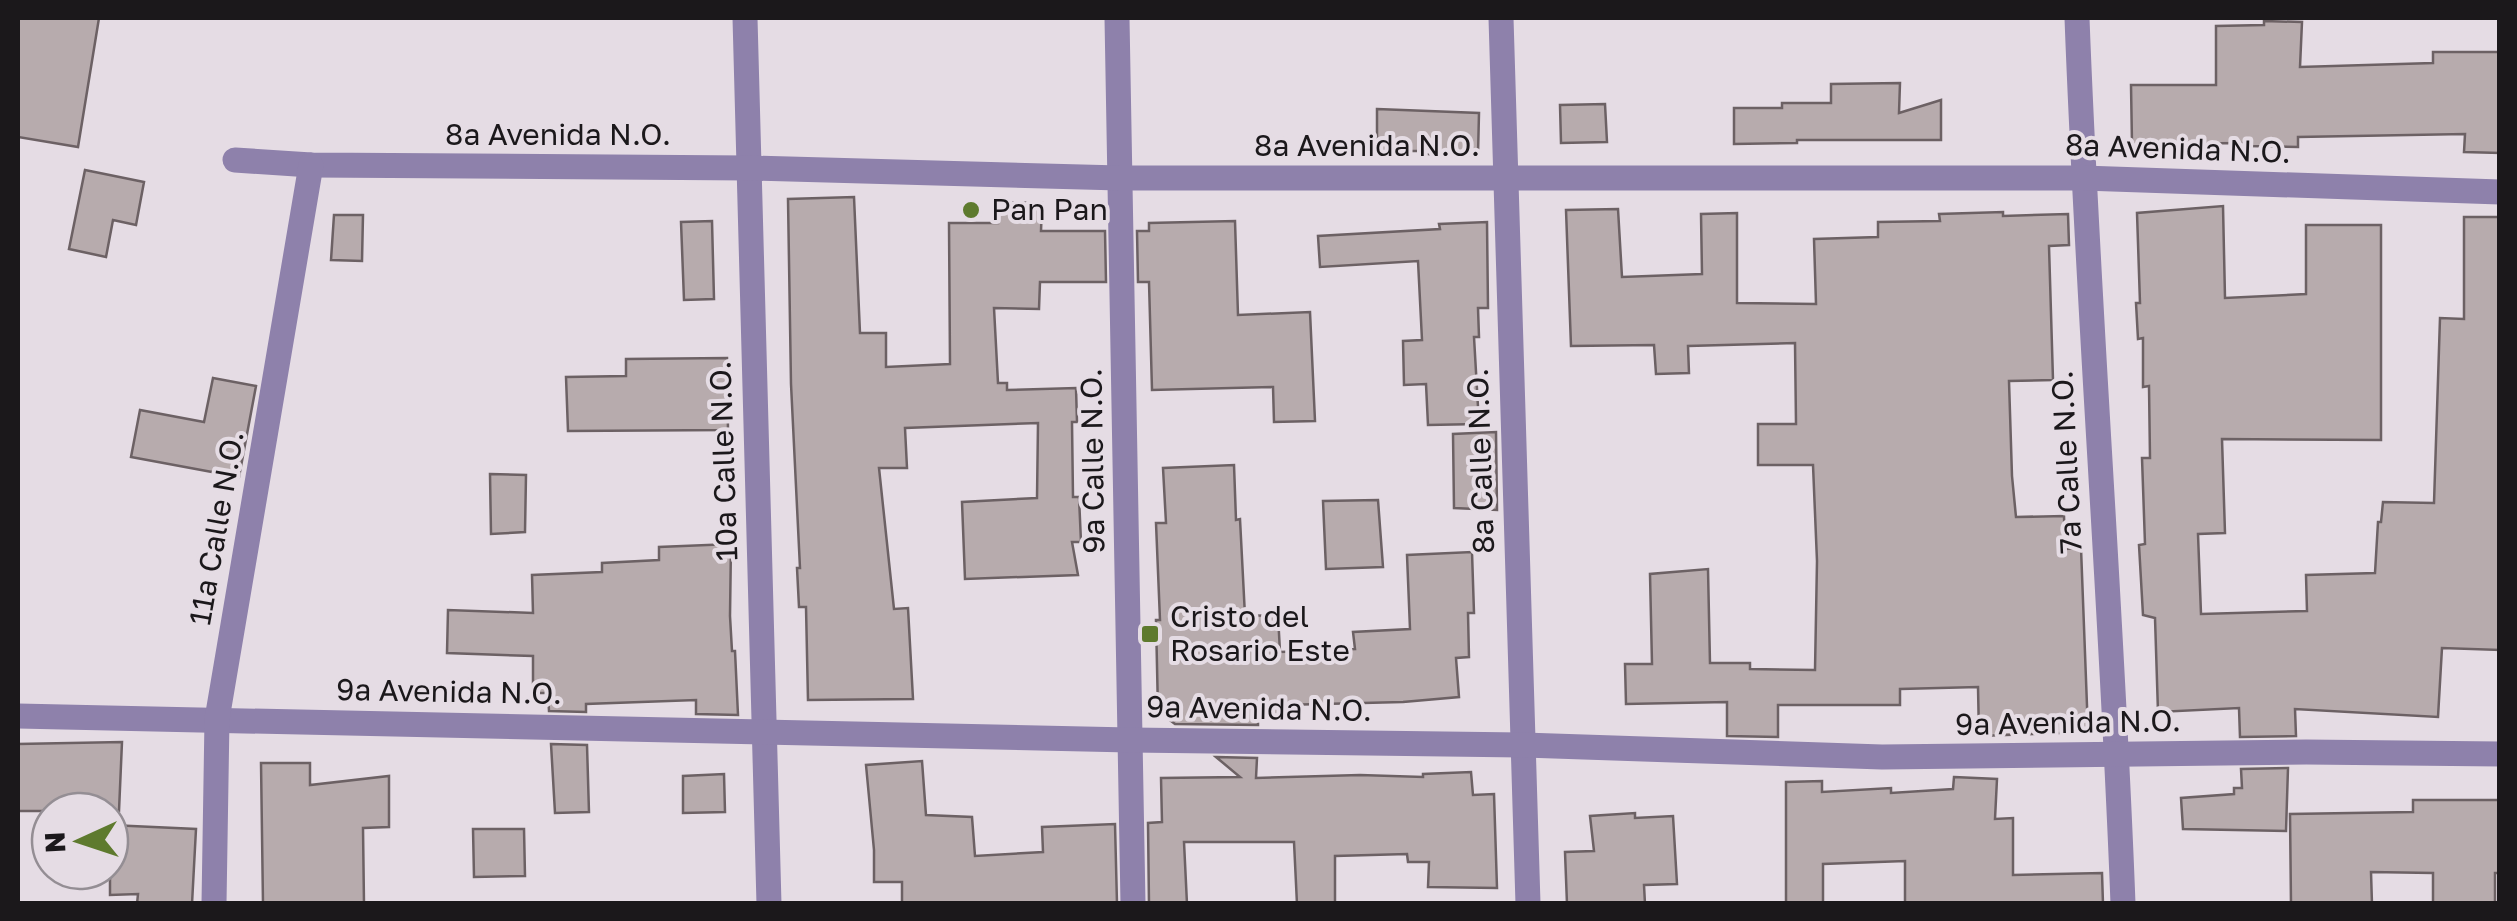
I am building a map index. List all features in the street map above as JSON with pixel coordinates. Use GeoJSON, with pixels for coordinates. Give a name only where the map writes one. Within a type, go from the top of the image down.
{"type":"FeatureCollection","features":[{"type":"Feature","properties":{"kind":"street","name":"10a Calle N.O."},"geometry":{"type":"LineString","coordinates":[[745,18],[769,904]]}},
{"type":"Feature","properties":{"kind":"street","name":"9a Calle N.O."},"geometry":{"type":"LineString","coordinates":[[1117,18],[1133,904]]}},
{"type":"Feature","properties":{"kind":"street","name":"8a Calle N.O."},"geometry":{"type":"LineString","coordinates":[[1500,18],[1528,904]]}},
{"type":"Feature","properties":{"kind":"street","name":"7a Calle N.O."},"geometry":{"type":"LineString","coordinates":[[2077,18],[2123,904]]}},
{"type":"Feature","properties":{"kind":"street","name":"8a Avenida N.O."},"geometry":{"type":"LineString","coordinates":[[236,160],[311,166],[749,168],[1120,178],[2083,178],[2500,192]]}},
{"type":"Feature","properties":{"kind":"street","name":"11a Calle N.O."},"geometry":{"type":"LineString","coordinates":[[214,904],[218,719],[311,166]]}},
{"type":"Feature","properties":{"kind":"street","name":"9a Avenida N.O."},"geometry":{"type":"LineString","coordinates":[[18,716],[1522,745],[1842,756],[2500,754]]}},
{"type":"Feature","properties":{"kind":"building"},"geometry":{"type":"Polygon","coordinates":[[[18,18],[99,18],[78,147],[18,137],[18,18]]]}},
{"type":"Feature","properties":{"kind":"building"},"geometry":{"type":"Polygon","coordinates":[[[2264,21],[2302,22],[2300,67],[2433,63],[2433,52],[2500,52],[2500,153],[2464,152],[2465,134],[2298,137],[2298,147],[2247,143],[2132,144],[2131,85],[2216,85],[2216,26],[2264,25],[2264,21]]]}},
{"type":"Feature","properties":{"kind":"building"},"geometry":{"type":"Polygon","coordinates":[[[1900,83],[1899,113],[1941,100],[1941,140],[1734,144],[1734,108],[1831,103],[1831,84],[1900,83]]]}},
{"type":"Feature","properties":{"kind":"building"},"geometry":{"type":"Polygon","coordinates":[[[1605,104],[1607,142],[1561,143],[1560,105],[1605,104]]]}},
{"type":"Feature","properties":{"kind":"building"},"geometry":{"type":"Polygon","coordinates":[[[1377,109],[1479,113],[1478,155],[1377,151],[1377,109]]]}},
{"type":"Feature","properties":{"kind":"building"},"geometry":{"type":"Polygon","coordinates":[[[85,170],[144,182],[136,225],[113,220],[106,257],[69,249],[85,170]]]}},
{"type":"Feature","properties":{"kind":"building"},"geometry":{"type":"Polygon","coordinates":[[[854,197],[860,333],[886,333],[886,367],[950,364],[949,223],[998,223],[999,202],[1042,203],[1041,231],[1105,231],[1106,282],[1040,282],[1039,309],[994,308],[998,383],[1007,383],[1007,390],[1076,388],[1077,422],[1072,422],[1073,497],[1079,497],[1081,542],[1072,542],[1078,575],[965,579],[962,502],[1037,498],[1038,423],[905,428],[907,468],[879,468],[894,609],[908,608],[913,699],[808,700],[806,607],[799,607],[797,568],[788,199],[854,197]]]}},
{"type":"Feature","properties":{"kind":"building"},"geometry":{"type":"Polygon","coordinates":[[[2223,206],[2225,298],[2306,294],[2306,225],[2381,225],[2381,440],[2222,439],[2225,533],[2198,534],[2201,614],[2307,611],[2306,575],[2375,573],[2383,502],[2434,503],[2440,318],[2464,319],[2464,217],[2500,217],[2500,650],[2442,648],[2438,717],[2295,709],[2296,736],[2240,737],[2239,708],[2158,712],[2155,618],[2143,615],[2139,545],[2145,544],[2142,458],[2150,458],[2149,386],[2143,387],[2143,338],[2138,339],[2136,303],[2140,303],[2137,213],[2223,206]]]}},
{"type":"Feature","properties":{"kind":"building"},"geometry":{"type":"Polygon","coordinates":[[[1618,209],[1622,277],[1702,274],[1701,214],[1737,213],[1737,303],[1816,304],[1814,239],[1878,237],[1878,222],[1940,221],[1939,214],[2068,214],[2069,245],[2049,246],[2053,380],[2009,381],[2012,476],[2016,517],[2064,516],[2065,549],[2081,548],[2088,732],[1979,736],[1978,687],[1900,689],[1900,705],[1778,705],[1778,737],[1727,736],[1727,702],[1626,704],[1625,664],[1652,664],[1650,574],[1708,569],[1710,663],[1750,663],[1750,669],[1815,670],[1817,561],[1813,465],[1758,465],[1758,424],[1796,424],[1795,343],[1688,346],[1689,373],[1656,374],[1654,345],[1571,346],[1566,210],[1618,209]]]}},
{"type":"Feature","properties":{"kind":"building"},"geometry":{"type":"Polygon","coordinates":[[[334,215],[363,215],[362,261],[331,260],[334,215]]]}},
{"type":"Feature","properties":{"kind":"building"},"geometry":{"type":"Polygon","coordinates":[[[712,221],[714,299],[684,300],[681,222],[712,221]]]}},
{"type":"Feature","properties":{"kind":"building"},"geometry":{"type":"Polygon","coordinates":[[[1235,221],[1238,315],[1310,312],[1315,421],[1274,422],[1273,387],[1152,390],[1149,282],[1138,282],[1137,231],[1149,231],[1149,223],[1235,221]]]}},
{"type":"Feature","properties":{"kind":"building"},"geometry":{"type":"Polygon","coordinates":[[[1487,222],[1488,308],[1478,308],[1479,337],[1474,337],[1479,424],[1428,425],[1426,384],[1404,385],[1403,341],[1422,340],[1418,261],[1320,267],[1318,236],[1440,229],[1439,224],[1487,222]]]}},
{"type":"Feature","properties":{"kind":"building"},"geometry":{"type":"Polygon","coordinates":[[[727,358],[728,430],[568,431],[566,377],[626,376],[626,359],[727,358]]]}},
{"type":"Feature","properties":{"kind":"building"},"geometry":{"type":"Polygon","coordinates":[[[213,378],[256,386],[239,477],[131,457],[140,410],[204,422],[213,378]]]}},
{"type":"Feature","properties":{"kind":"building"},"geometry":{"type":"Polygon","coordinates":[[[1496,432],[1497,510],[1454,508],[1453,434],[1496,432]]]}},
{"type":"Feature","properties":{"kind":"building"},"geometry":{"type":"Polygon","coordinates":[[[1234,465],[1245,616],[1278,615],[1280,652],[1355,649],[1353,632],[1410,629],[1407,555],[1472,552],[1474,613],[1468,613],[1469,657],[1456,658],[1459,697],[1282,705],[1282,716],[1258,717],[1258,725],[1175,724],[1158,711],[1156,523],[1166,523],[1163,468],[1234,465]]]}},
{"type":"Feature","properties":{"kind":"building"},"geometry":{"type":"Polygon","coordinates":[[[490,474],[526,475],[525,532],[491,534],[490,474]]]}},
{"type":"Feature","properties":{"kind":"building"},"geometry":{"type":"Polygon","coordinates":[[[1378,500],[1383,567],[1326,569],[1323,501],[1378,500]]]}},
{"type":"Feature","properties":{"kind":"building"},"geometry":{"type":"Polygon","coordinates":[[[731,544],[730,616],[738,715],[696,714],[696,700],[586,704],[586,712],[549,711],[548,693],[533,693],[533,656],[447,653],[448,610],[533,613],[532,575],[602,572],[602,563],[659,560],[659,547],[731,544]]]}},
{"type":"Feature","properties":{"kind":"building"},"geometry":{"type":"Polygon","coordinates":[[[122,742],[120,791],[30,791],[30,811],[18,811],[18,744],[122,742]]]}},
{"type":"Feature","properties":{"kind":"building"},"geometry":{"type":"Polygon","coordinates":[[[551,744],[587,745],[589,812],[555,813],[551,744]]]}},
{"type":"Feature","properties":{"kind":"building"},"geometry":{"type":"Polygon","coordinates":[[[1216,757],[1257,758],[1256,778],[1423,777],[1471,772],[1473,795],[1494,794],[1497,888],[1428,887],[1429,862],[1408,862],[1407,854],[1335,856],[1335,904],[1297,904],[1294,842],[1184,842],[1187,904],[1149,904],[1148,823],[1162,822],[1161,778],[1240,777],[1216,757]]]}},
{"type":"Feature","properties":{"kind":"building"},"geometry":{"type":"Polygon","coordinates":[[[922,761],[926,815],[972,817],[975,856],[1043,852],[1042,827],[1115,824],[1117,904],[902,904],[902,882],[874,882],[866,765],[922,761]]]}},
{"type":"Feature","properties":{"kind":"building"},"geometry":{"type":"Polygon","coordinates":[[[261,763],[310,763],[310,785],[389,776],[389,827],[363,828],[364,904],[263,904],[261,763]]]}},
{"type":"Feature","properties":{"kind":"building"},"geometry":{"type":"Polygon","coordinates":[[[2288,768],[2286,831],[2183,829],[2181,798],[2234,794],[2234,788],[2242,788],[2241,769],[2288,768]]]}},
{"type":"Feature","properties":{"kind":"building"},"geometry":{"type":"Polygon","coordinates":[[[724,774],[725,812],[683,813],[683,776],[724,774]]]}},
{"type":"Feature","properties":{"kind":"building"},"geometry":{"type":"Polygon","coordinates":[[[1954,777],[1997,779],[1995,819],[2013,818],[2013,875],[2102,873],[2103,904],[1905,904],[1905,861],[1823,864],[1823,904],[1786,904],[1786,782],[1822,781],[1822,792],[1891,788],[1891,793],[1953,789],[1954,777]]]}},
{"type":"Feature","properties":{"kind":"building"},"geometry":{"type":"Polygon","coordinates":[[[2413,800],[2500,800],[2500,873],[2495,873],[2495,904],[2433,904],[2433,873],[2371,872],[2372,904],[2291,904],[2290,814],[2413,812],[2413,800]]]}},
{"type":"Feature","properties":{"kind":"building"},"geometry":{"type":"Polygon","coordinates":[[[1635,813],[1635,818],[1673,816],[1677,884],[1644,885],[1645,904],[1567,904],[1565,852],[1594,851],[1590,816],[1635,813]]]}},
{"type":"Feature","properties":{"kind":"building"},"geometry":{"type":"Polygon","coordinates":[[[130,826],[196,829],[192,904],[137,904],[138,894],[110,895],[110,891],[130,891],[130,826]]]}},
{"type":"Feature","properties":{"kind":"building"},"geometry":{"type":"Polygon","coordinates":[[[473,829],[524,829],[525,876],[474,877],[473,829]]]}},
{"type":"Feature","properties":{"kind":"place","name":"Pan Pan"},"geometry":{"type":"Point","coordinates":[971,210]}},
{"type":"Feature","properties":{"kind":"place","name":"Cristo del Rosario Este"},"geometry":{"type":"Point","coordinates":[1150,634]}}]}
